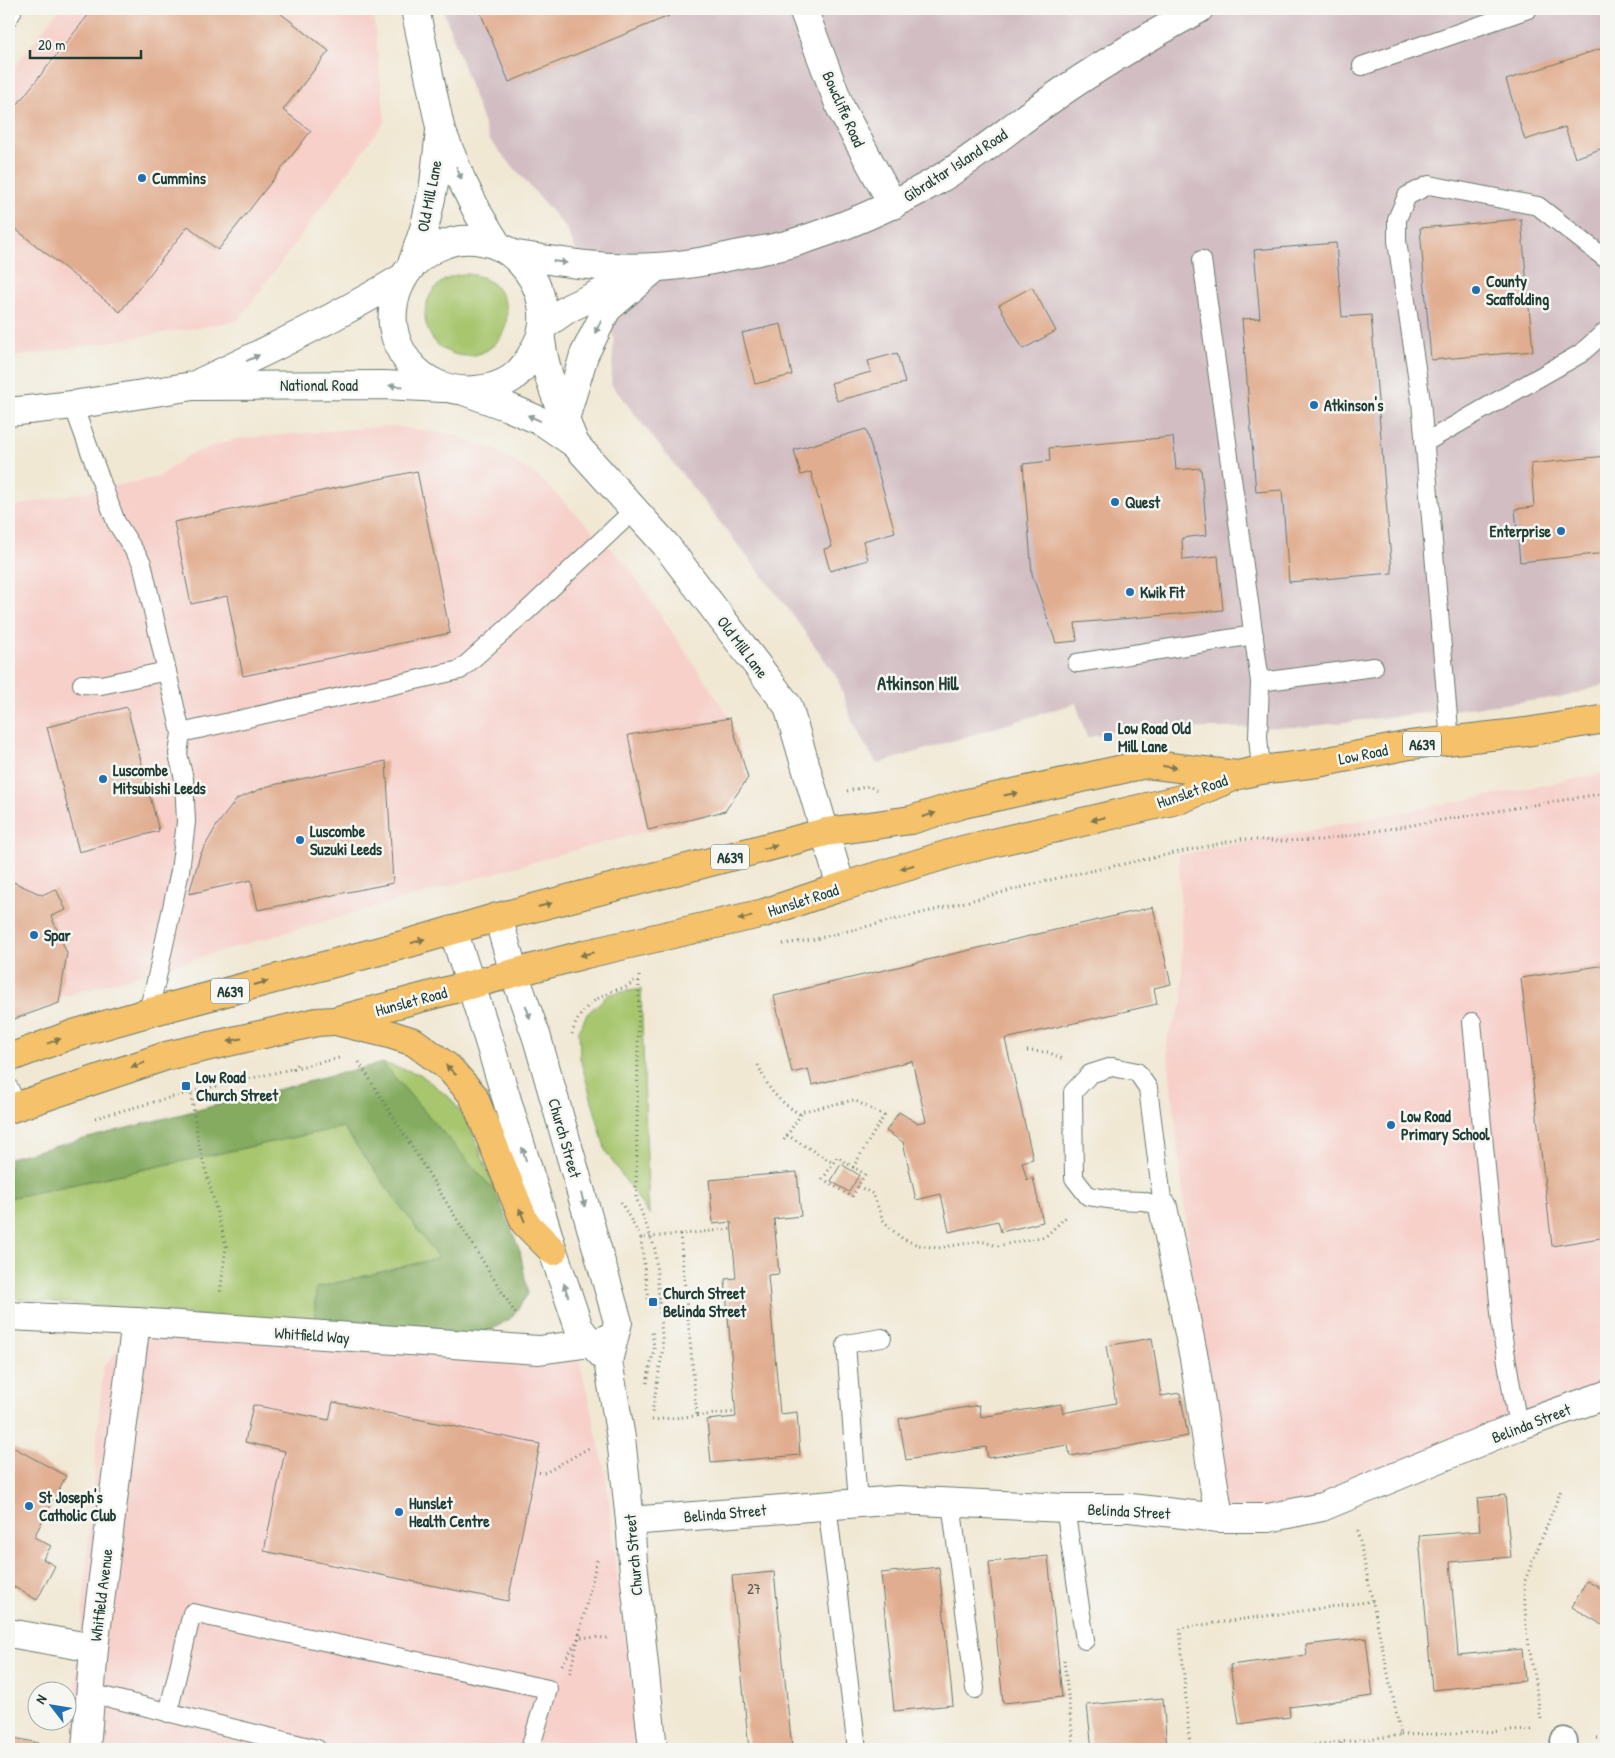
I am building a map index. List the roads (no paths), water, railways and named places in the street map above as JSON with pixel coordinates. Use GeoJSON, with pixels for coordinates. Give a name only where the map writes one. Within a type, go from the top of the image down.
{"type":"FeatureCollection","features":[{"type":"Feature","properties":{"kind":"main road","name":"Low Road"},"geometry":{"type":"LineString","coordinates":[[1249,772],[1318,763],[1410,745],[1526,732],[1606,718]]}},
{"type":"Feature","properties":{"kind":"main road","name":"Hunslet Road"},"geometry":{"type":"LineString","coordinates":[[9,1058],[73,1034],[147,1013],[406,944],[498,917],[826,832],[911,820],[963,804],[1146,764],[1249,772]]}},
{"type":"Feature","properties":{"kind":"main road","name":"Hunslet Road"},"geometry":{"type":"LineString","coordinates":[[12,1101],[185,1051],[317,1022],[334,1021],[594,952],[764,913],[962,850],[1181,799],[1249,772]]}},
{"type":"Feature","properties":{"kind":"main road"},"geometry":{"type":"LineString","coordinates":[[334,1021],[414,1042],[449,1068],[474,1095],[525,1223],[553,1251]]}},
{"type":"Feature","properties":{"kind":"street","name":"Old Mill Lane"},"geometry":{"type":"LineString","coordinates":[[415,9],[440,127],[465,188],[478,214],[505,250]]}},
{"type":"Feature","properties":{"kind":"street","name":"Bowcliffe Road"},"geometry":{"type":"LineString","coordinates":[[803,9],[841,109],[893,205]]}},
{"type":"Feature","properties":{"kind":"street","name":"Gibraltar Island Road"},"geometry":{"type":"LineString","coordinates":[[505,250],[556,262],[599,267],[655,268],[715,260],[792,243],[849,224],[893,205],[938,180],[1049,100],[1090,73],[1148,37],[1199,9]]}},
{"type":"Feature","properties":{"kind":"street","name":"Old Mill Lane"},"geometry":{"type":"LineString","coordinates":[[407,271],[427,218],[434,184],[440,127]]}},
{"type":"Feature","properties":{"kind":"street"},"geometry":{"type":"LineString","coordinates":[[476,240],[505,250],[527,268],[537,285],[543,305],[542,332],[529,360],[511,378],[489,388],[455,390],[424,378],[408,363],[397,343],[392,321],[394,299],[407,271],[430,249],[452,241],[476,240]]}},
{"type":"Feature","properties":{"kind":"street","name":"Gibraltar Island Road"},"geometry":{"type":"LineString","coordinates":[[542,332],[569,308],[655,268]]}},
{"type":"Feature","properties":{"kind":"street"},"geometry":{"type":"LineString","coordinates":[[570,432],[584,355],[607,309],[655,268]]}},
{"type":"Feature","properties":{"kind":"street","name":"National Road"},"geometry":{"type":"LineString","coordinates":[[193,386],[286,343],[333,318],[407,271]]}},
{"type":"Feature","properties":{"kind":"street","name":"Old Mill Lane"},"geometry":{"type":"LineString","coordinates":[[542,332],[554,392],[570,432],[634,510],[665,544],[788,706],[841,887]]}},
{"type":"Feature","properties":{"kind":"street","name":"National Road"},"geometry":{"type":"LineString","coordinates":[[9,412],[193,386],[384,385],[455,390]]}},
{"type":"Feature","properties":{"kind":"street","name":"Old Mill Lane"},"geometry":{"type":"LineString","coordinates":[[455,390],[508,407],[570,432]]}},
{"type":"Feature","properties":{"kind":"street","name":"Church Street"},"geometry":{"type":"LineString","coordinates":[[498,917],[514,973],[536,1038],[618,1322],[605,1347],[620,1438],[630,1521],[653,1749]]}},
{"type":"Feature","properties":{"kind":"street","name":"Church Street"},"geometry":{"type":"LineString","coordinates":[[453,930],[553,1251],[579,1328],[605,1347]]}},
{"type":"Feature","properties":{"kind":"street"},"geometry":{"type":"LineString","coordinates":[[1163,1207],[1194,1358],[1218,1518]]}},
{"type":"Feature","properties":{"kind":"street","name":"Whitfield Way"},"geometry":{"type":"LineString","coordinates":[[9,1316],[136,1322],[539,1350],[605,1347]]}},
{"type":"Feature","properties":{"kind":"street","name":"Whitfield Avenue"},"geometry":{"type":"LineString","coordinates":[[86,1749],[94,1648],[136,1322]]}},
{"type":"Feature","properties":{"kind":"street","name":"Belinda Street"},"geometry":{"type":"LineString","coordinates":[[630,1521],[898,1500],[1065,1508],[1130,1508],[1218,1518],[1268,1518],[1322,1507],[1518,1426],[1606,1395]]}},
{"type":"Feature","properties":{"kind":"street"},"geometry":{"type":"LineString","coordinates":[[9,1633],[94,1648]]}},
{"type":"Feature","properties":{"kind":"lane"},"geometry":{"type":"LineString","coordinates":[[9,9],[12,12],[9,16]]}},
{"type":"Feature","properties":{"kind":"lane"},"geometry":{"type":"LineString","coordinates":[[1362,66],[1528,9]]}},
{"type":"Feature","properties":{"kind":"lane"},"geometry":{"type":"LineString","coordinates":[[1450,741],[1421,401],[1397,241],[1397,219],[1407,196],[1429,185],[1538,206],[1606,259]]}},
{"type":"Feature","properties":{"kind":"lane"},"geometry":{"type":"LineString","coordinates":[[1202,260],[1260,682],[1258,737],[1249,772]]}},
{"type":"Feature","properties":{"kind":"lane"},"geometry":{"type":"LineString","coordinates":[[1424,443],[1580,354],[1606,331]]}},
{"type":"Feature","properties":{"kind":"lane"},"geometry":{"type":"LineString","coordinates":[[73,404],[116,522],[142,563],[181,733],[178,754],[184,778],[186,822],[180,871],[155,986],[147,1013]]}},
{"type":"Feature","properties":{"kind":"lane"},"geometry":{"type":"LineString","coordinates":[[181,733],[460,670],[530,609],[634,510]]}},
{"type":"Feature","properties":{"kind":"lane"},"geometry":{"type":"LineString","coordinates":[[1077,663],[1254,634]]}},
{"type":"Feature","properties":{"kind":"lane"},"geometry":{"type":"LineString","coordinates":[[1260,682],[1374,667]]}},
{"type":"Feature","properties":{"kind":"lane"},"geometry":{"type":"LineString","coordinates":[[82,684],[101,685],[167,671]]}},
{"type":"Feature","properties":{"kind":"lane"},"geometry":{"type":"LineString","coordinates":[[1472,1022],[1502,1333],[1518,1426]]}},
{"type":"Feature","properties":{"kind":"lane"},"geometry":{"type":"LineString","coordinates":[[1112,1067],[1137,1072],[1148,1088],[1163,1207],[1143,1201],[1115,1200],[1088,1196],[1074,1178],[1074,1092],[1090,1074],[1112,1067]]}},
{"type":"Feature","properties":{"kind":"lane"},"geometry":{"type":"LineString","coordinates":[[858,1502],[846,1344],[882,1338]]}},
{"type":"Feature","properties":{"kind":"lane"},"geometry":{"type":"LineString","coordinates":[[951,1502],[975,1689]]}},
{"type":"Feature","properties":{"kind":"lane"},"geometry":{"type":"LineString","coordinates":[[827,1505],[857,1749]]}},
{"type":"Feature","properties":{"kind":"lane"},"geometry":{"type":"LineString","coordinates":[[1065,1508],[1086,1640]]}},
{"type":"Feature","properties":{"kind":"lane"},"geometry":{"type":"LineString","coordinates":[[168,1713],[192,1613],[548,1689],[530,1749]]}},
{"type":"Feature","properties":{"kind":"lane"},"geometry":{"type":"LineString","coordinates":[[90,1693],[317,1749]]}},
{"type":"Feature","properties":{"kind":"place","name":"Cummins"},"geometry":{"type":"Point","coordinates":[142,178]}},
{"type":"Feature","properties":{"kind":"place","name":"County Scaffolding"},"geometry":{"type":"Point","coordinates":[1476,290]}},
{"type":"Feature","properties":{"kind":"place","name":"Atkinson's"},"geometry":{"type":"Point","coordinates":[1314,405]}},
{"type":"Feature","properties":{"kind":"place","name":"Quest"},"geometry":{"type":"Point","coordinates":[1115,502]}},
{"type":"Feature","properties":{"kind":"place","name":"Enterprise"},"geometry":{"type":"Point","coordinates":[1561,531]}},
{"type":"Feature","properties":{"kind":"place","name":"Kwik Fit"},"geometry":{"type":"Point","coordinates":[1130,592]}},
{"type":"Feature","properties":{"kind":"place","name":"Low Road Old Mill Lane"},"geometry":{"type":"Point","coordinates":[1108,737]}},
{"type":"Feature","properties":{"kind":"place","name":"Luscombe Mitsubishi Leeds"},"geometry":{"type":"Point","coordinates":[103,779]}},
{"type":"Feature","properties":{"kind":"place","name":"Luscombe Suzuki Leeds"},"geometry":{"type":"Point","coordinates":[300,840]}},
{"type":"Feature","properties":{"kind":"place","name":"Spar"},"geometry":{"type":"Point","coordinates":[34,935]}},
{"type":"Feature","properties":{"kind":"place","name":"Low Road Church Street"},"geometry":{"type":"Point","coordinates":[186,1086]}},
{"type":"Feature","properties":{"kind":"place","name":"Low Road Primary School"},"geometry":{"type":"Point","coordinates":[1391,1125]}},
{"type":"Feature","properties":{"kind":"place","name":"Church Street Belinda Street"},"geometry":{"type":"Point","coordinates":[653,1302]}},
{"type":"Feature","properties":{"kind":"place","name":"St Joseph's Catholic Club"},"geometry":{"type":"Point","coordinates":[29,1506]}},
{"type":"Feature","properties":{"kind":"place","name":"Hunslet Health Centre"},"geometry":{"type":"Point","coordinates":[399,1512]}},
{"type":"Feature","properties":{"kind":"district","name":"Atkinson Hill"},"geometry":{"type":"Point","coordinates":[918,683]}}]}
